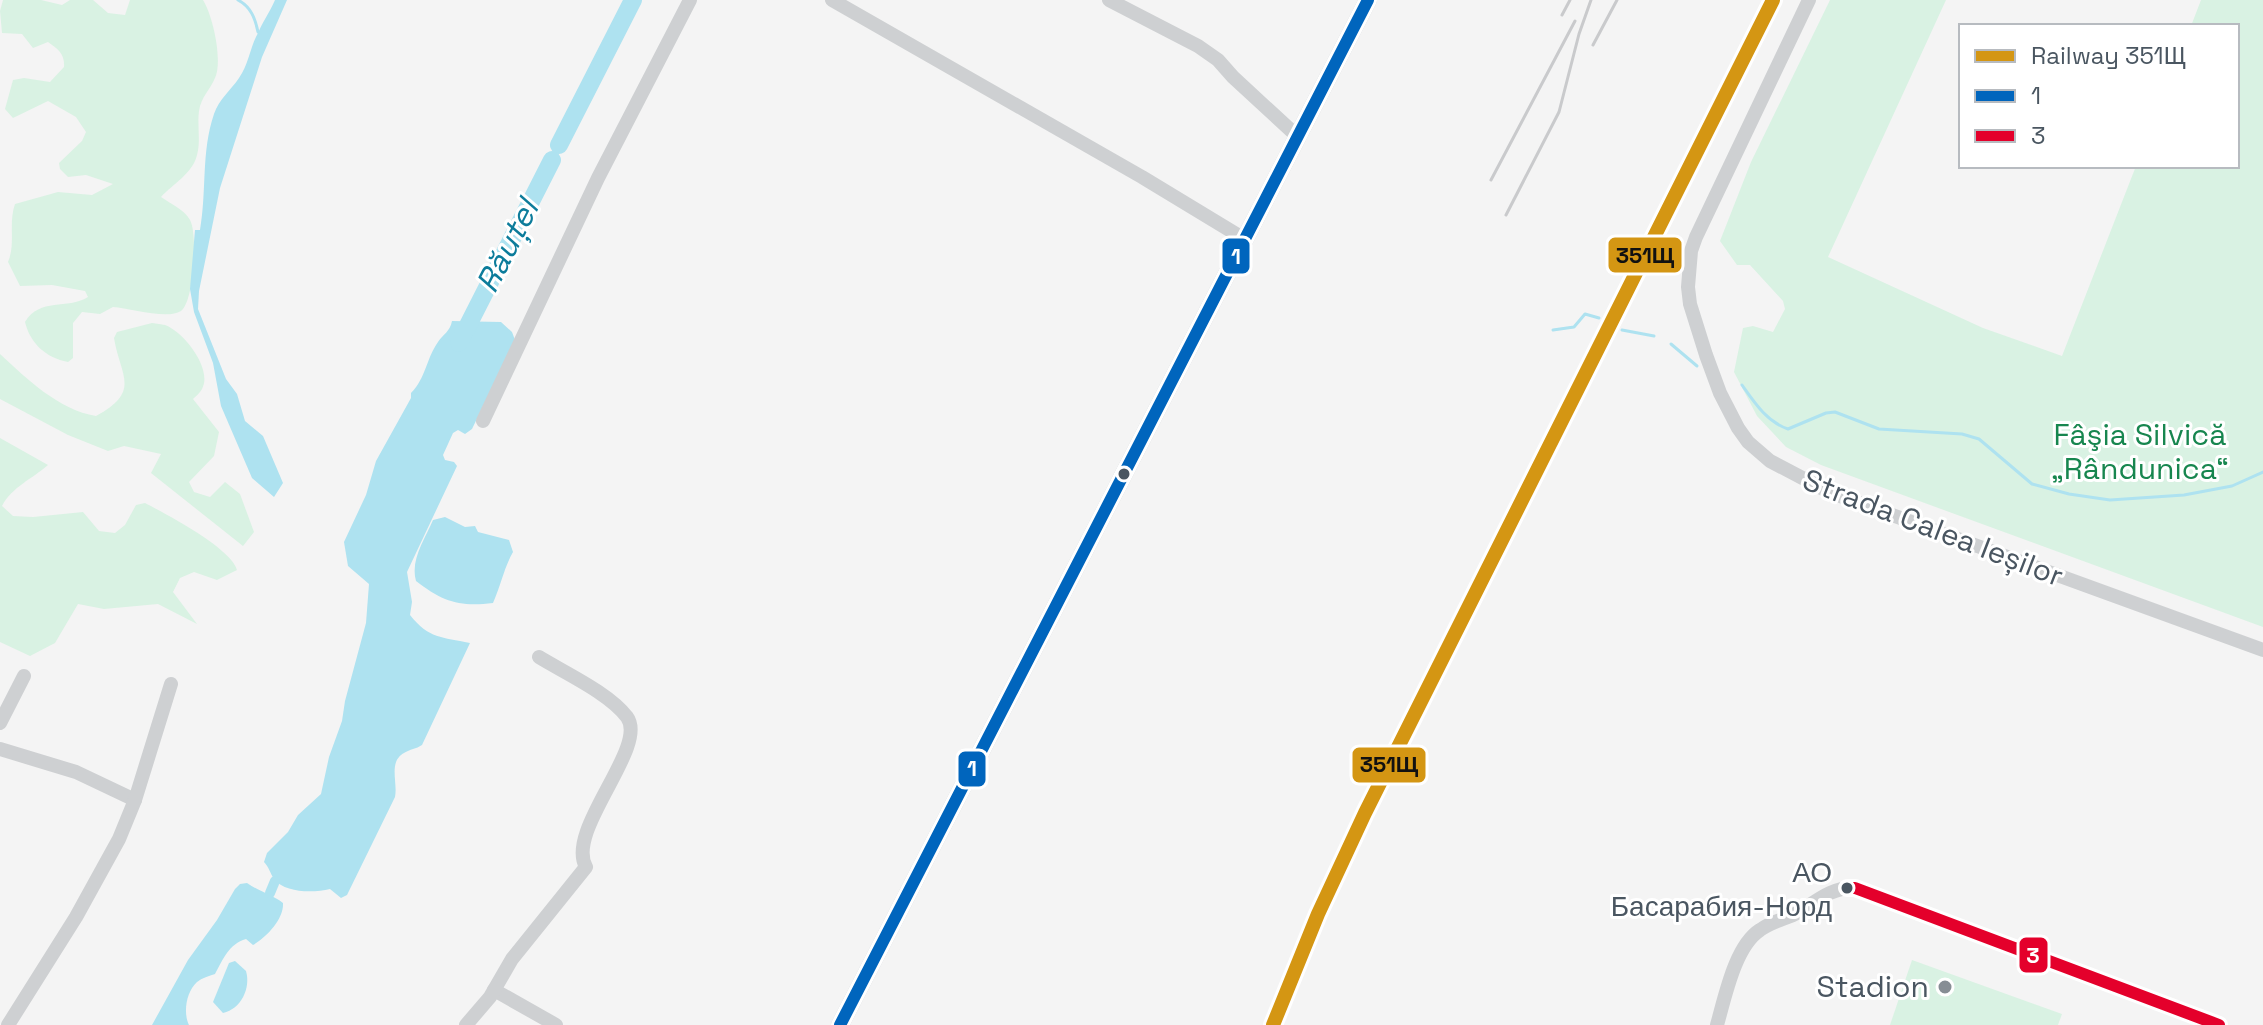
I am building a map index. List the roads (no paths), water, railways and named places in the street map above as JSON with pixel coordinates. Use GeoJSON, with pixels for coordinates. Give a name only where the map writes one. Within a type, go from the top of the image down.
{"type":"FeatureCollection","features":[{"type":"Feature","properties":{"kind":"main road"},"geometry":{"type":"LineString","coordinates":[[840,1025],[1367,0]]}},
{"type":"Feature","properties":{"kind":"street"},"geometry":{"type":"LineString","coordinates":[[483,421],[598,178],[690,0]]}},
{"type":"Feature","properties":{"kind":"street"},"geometry":{"type":"LineString","coordinates":[[832,0],[1246,240]]}},
{"type":"Feature","properties":{"kind":"street"},"geometry":{"type":"LineString","coordinates":[[1109,0],[1198,46],[1218,60],[1297,136]]}},
{"type":"Feature","properties":{"kind":"street","name":"Strada Calea Ieșilor"},"geometry":{"type":"LineString","coordinates":[[1809,0],[1691,251],[1690,304],[1717,384],[1738,428],[1748,442],[1770,461],[1829,492],[2263,650]]}},
{"type":"Feature","properties":{"kind":"street"},"geometry":{"type":"LineString","coordinates":[[466,1025],[494,990],[512,959],[586,867],[581,859],[584,837],[620,762],[631,731],[625,715],[606,699],[539,657]]}},
{"type":"Feature","properties":{"kind":"street"},"geometry":{"type":"LineString","coordinates":[[0,723],[24,676]]}},
{"type":"Feature","properties":{"kind":"street"},"geometry":{"type":"LineString","coordinates":[[8,1025],[89,895],[119,839],[135,800],[171,684]]}},
{"type":"Feature","properties":{"kind":"street"},"geometry":{"type":"LineString","coordinates":[[0,749],[76,772],[135,800]]}},
{"type":"Feature","properties":{"kind":"street"},"geometry":{"type":"LineString","coordinates":[[1717,1025],[1743,948],[1752,935],[1830,892],[1847,888],[1855,888],[2219,1025]]}},
{"type":"Feature","properties":{"kind":"street"},"geometry":{"type":"LineString","coordinates":[[494,990],[556,1025]]}},
{"type":"Feature","properties":{"kind":"water"},"geometry":{"type":"Polygon","coordinates":[[[275,0],[287,0],[262,57],[220,188],[198,309],[226,379],[237,394],[245,421],[263,436],[283,483],[274,497],[252,478],[221,406],[213,363],[194,312],[190,289],[195,230],[200,230],[207,143],[214,114],[242,73],[255,38],[275,0]]]}},
{"type":"Feature","properties":{"kind":"water"},"geometry":{"type":"Polygon","coordinates":[[[452,321],[501,322],[512,332],[515,340],[472,429],[465,434],[458,430],[453,433],[443,455],[445,460],[457,466],[407,572],[412,602],[410,615],[417,623],[437,636],[470,643],[422,745],[404,753],[396,762],[395,797],[347,895],[341,898],[330,889],[308,891],[285,887],[274,879],[264,862],[267,853],[288,832],[298,815],[321,794],[366,623],[369,584],[348,566],[344,542],[366,495],[376,461],[420,381],[434,348],[452,321]]]}},
{"type":"Feature","properties":{"kind":"water"},"geometry":{"type":"Polygon","coordinates":[[[445,517],[465,527],[475,526],[478,532],[509,540],[513,552],[493,603],[452,601],[416,581],[415,565],[423,542],[433,520],[445,517]]]}},
{"type":"Feature","properties":{"kind":"water"},"geometry":{"type":"Polygon","coordinates":[[[247,883],[283,903],[278,921],[253,945],[246,939],[235,944],[215,974],[193,986],[187,1003],[189,1025],[152,1025],[188,960],[235,889],[247,883]]]}},
{"type":"Feature","properties":{"kind":"water"},"geometry":{"type":"Polygon","coordinates":[[[235,961],[246,971],[246,991],[235,1007],[223,1013],[213,1002],[229,963],[235,961]]]}},
{"type":"Feature","properties":{"kind":"waterway"},"geometry":{"type":"LineString","coordinates":[[238,0],[252,13],[258,32]]}},
{"type":"Feature","properties":{"kind":"waterway","name":"Răuțel"},"geometry":{"type":"LineString","coordinates":[[559,145],[633,0]]}},
{"type":"Feature","properties":{"kind":"waterway","name":"Răuțel"},"geometry":{"type":"LineString","coordinates":[[459,343],[552,160]]}},
{"type":"Feature","properties":{"kind":"waterway"},"geometry":{"type":"LineString","coordinates":[[1553,330],[1574,327],[1585,314],[1599,318]]}},
{"type":"Feature","properties":{"kind":"waterway"},"geometry":{"type":"LineString","coordinates":[[1622,330],[1654,336]]}},
{"type":"Feature","properties":{"kind":"waterway"},"geometry":{"type":"LineString","coordinates":[[1671,344],[1697,366]]}},
{"type":"Feature","properties":{"kind":"waterway"},"geometry":{"type":"LineString","coordinates":[[1742,385],[1767,416],[1788,429],[1835,412],[1879,429],[1962,434],[1979,439],[2032,484],[2069,494],[2110,500],[2184,495],[2232,486],[2263,472]]}},
{"type":"Feature","properties":{"kind":"waterway"},"geometry":{"type":"LineString","coordinates":[[270,893],[275,881]]}},
{"type":"Feature","properties":{"kind":"railway"},"geometry":{"type":"LineString","coordinates":[[1562,15],[1570,0]]}},
{"type":"Feature","properties":{"kind":"railway"},"geometry":{"type":"LineString","coordinates":[[1506,215],[1559,112],[1591,0]]}},
{"type":"Feature","properties":{"kind":"railway"},"geometry":{"type":"LineString","coordinates":[[1593,45],[1617,0]]}},
{"type":"Feature","properties":{"kind":"railway"},"geometry":{"type":"LineString","coordinates":[[1491,180],[1575,21]]}},
{"type":"Feature","properties":{"kind":"rail line","name":"351Щ"},"geometry":{"type":"LineString","coordinates":[[1273,1025],[1318,914],[1365,813],[1773,0]]}},
{"type":"Feature","properties":{"kind":"place","name":"АО Басарабия-Норд"},"geometry":{"type":"Point","coordinates":[1847,888]}},
{"type":"Feature","properties":{"kind":"place","name":"Stadion"},"geometry":{"type":"Point","coordinates":[1945,987]}},
{"type":"Feature","properties":{"kind":"park label","name":"Fâşia Silvică „Rândunica“"},"geometry":{"type":"Point","coordinates":[2140,452]}}]}
